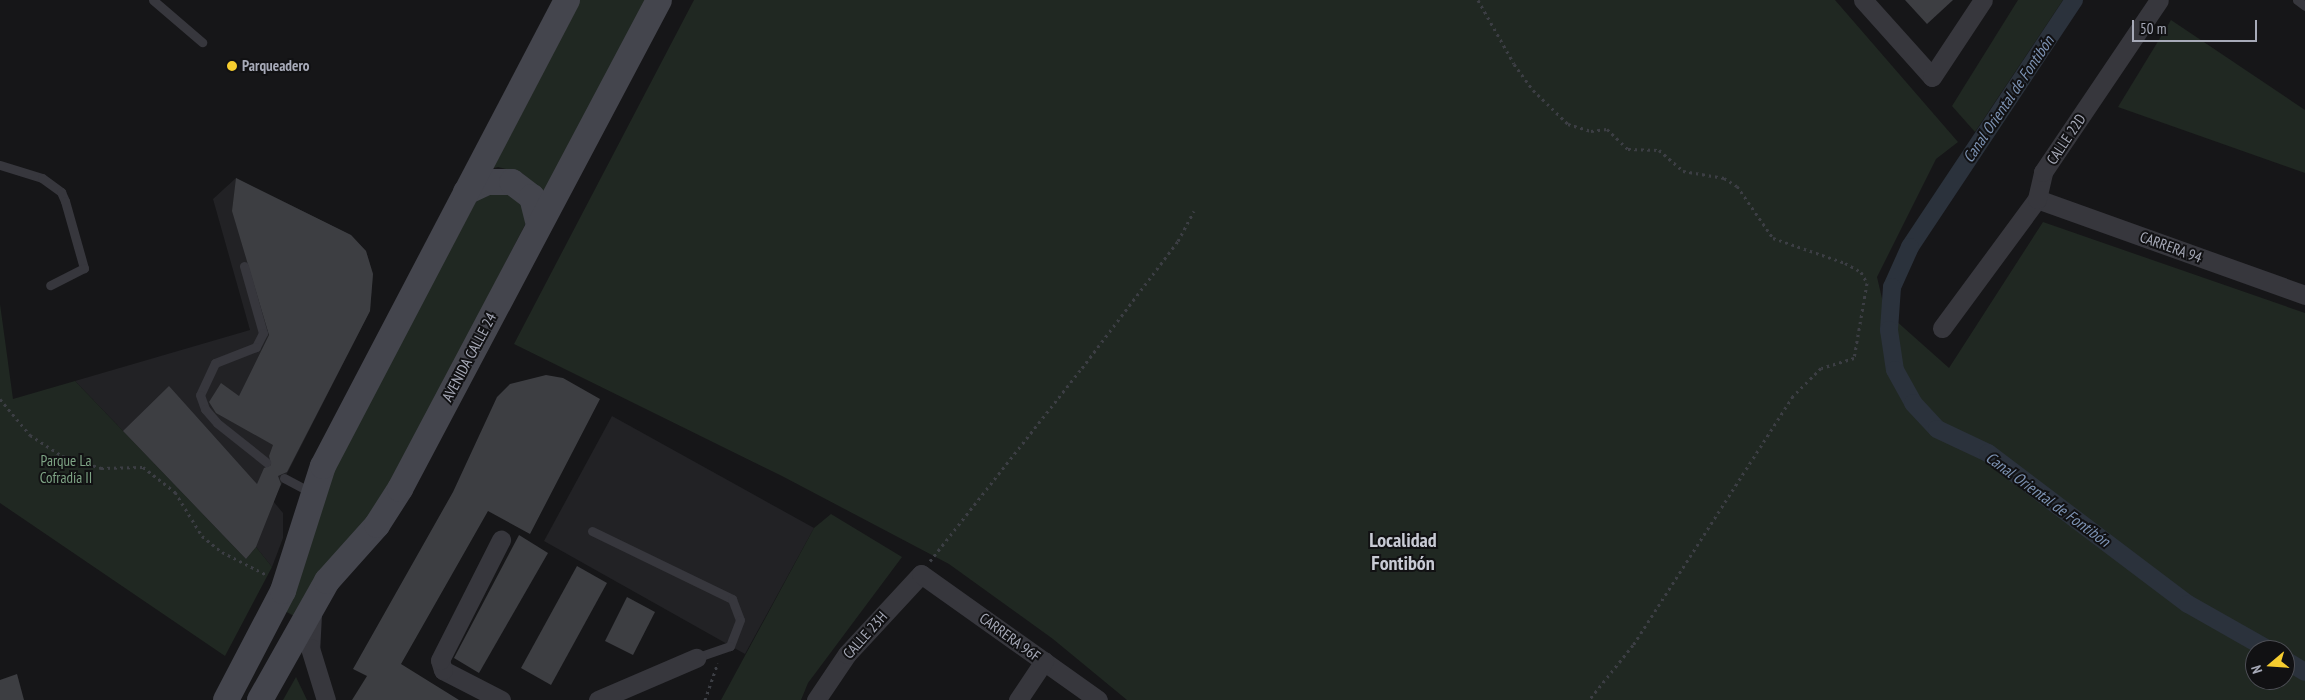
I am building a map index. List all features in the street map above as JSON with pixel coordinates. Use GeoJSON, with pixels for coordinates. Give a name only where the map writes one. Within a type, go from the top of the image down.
{"type":"FeatureCollection","features":[{"type":"Feature","properties":{"kind":"main road"},"geometry":{"type":"LineString","coordinates":[[226,700],[283,591],[298,552],[312,493],[350,412],[567,0]]}},
{"type":"Feature","properties":{"kind":"main road","name":"AVENIDA CALLE 24"},"geometry":{"type":"LineString","coordinates":[[260,700],[314,602],[377,525],[400,488],[659,0]]}},
{"type":"Feature","properties":{"kind":"main road"},"geometry":{"type":"LineString","coordinates":[[466,192],[487,182],[512,182],[532,197],[539,225]]}},
{"type":"Feature","properties":{"kind":"street"},"geometry":{"type":"LineString","coordinates":[[1863,0],[1932,77],[1983,0]]}},
{"type":"Feature","properties":{"kind":"street","name":"CALLE 22D"},"geometry":{"type":"LineString","coordinates":[[1942,328],[2037,199],[2043,172],[2159,0]]}},
{"type":"Feature","properties":{"kind":"street","name":"CARRERA 94"},"geometry":{"type":"LineString","coordinates":[[2037,199],[2305,295]]}},
{"type":"Feature","properties":{"kind":"street"},"geometry":{"type":"LineString","coordinates":[[501,540],[440,660],[443,670],[501,700]]}},
{"type":"Feature","properties":{"kind":"street","name":"CARRERA 96F"},"geometry":{"type":"LineString","coordinates":[[921,574],[1098,700]]}},
{"type":"Feature","properties":{"kind":"street","name":"CALLE 23H"},"geometry":{"type":"LineString","coordinates":[[816,700],[846,654],[921,574]]}},
{"type":"Feature","properties":{"kind":"street"},"geometry":{"type":"LineString","coordinates":[[314,602],[310,648],[326,700]]}},
{"type":"Feature","properties":{"kind":"street"},"geometry":{"type":"LineString","coordinates":[[598,700],[696,658]]}},
{"type":"Feature","properties":{"kind":"street"},"geometry":{"type":"LineString","coordinates":[[1018,700],[1044,661]]}},
{"type":"Feature","properties":{"kind":"lane"},"geometry":{"type":"LineString","coordinates":[[153,0],[202,42]]}},
{"type":"Feature","properties":{"kind":"lane"},"geometry":{"type":"LineString","coordinates":[[2298,0],[2305,6]]}},
{"type":"Feature","properties":{"kind":"lane"},"geometry":{"type":"LineString","coordinates":[[0,165],[42,178],[60,192],[65,201],[84,268],[50,285]]}},
{"type":"Feature","properties":{"kind":"lane"},"geometry":{"type":"LineString","coordinates":[[244,266],[263,333],[256,347],[215,363],[200,395],[205,409],[217,423],[266,462]]}},
{"type":"Feature","properties":{"kind":"lane"},"geometry":{"type":"LineString","coordinates":[[284,478],[312,493]]}},
{"type":"Feature","properties":{"kind":"lane"},"geometry":{"type":"LineString","coordinates":[[592,531],[732,599],[740,620],[737,634],[723,650],[696,658]]}},
{"type":"Feature","properties":{"kind":"path"},"geometry":{"type":"LineString","coordinates":[[1478,0],[1514,64],[1533,90],[1568,124],[1591,131],[1607,129],[1628,148],[1659,150],[1684,171],[1724,178],[1737,186],[1773,238],[1846,263],[1861,272],[1867,283],[1854,358],[1821,368],[1793,396],[1633,645],[1589,700]]}},
{"type":"Feature","properties":{"kind":"path"},"geometry":{"type":"LineString","coordinates":[[921,574],[1082,368],[1178,241],[1194,211]]}},
{"type":"Feature","properties":{"kind":"path"},"geometry":{"type":"LineString","coordinates":[[0,399],[30,435],[62,456],[101,468],[144,467],[175,492],[202,536],[222,552],[272,577]]}},
{"type":"Feature","properties":{"kind":"path"},"geometry":{"type":"LineString","coordinates":[[705,700],[723,650]]}},
{"type":"Feature","properties":{"kind":"shaded area"},"geometry":{"type":"Polygon","coordinates":[[[236,178],[351,235],[366,251],[373,274],[370,311],[273,501],[283,513],[283,538],[272,567],[256,547],[246,559],[75,381],[250,330],[213,199],[236,178]]]}},
{"type":"Feature","properties":{"kind":"shaded area"},"geometry":{"type":"Polygon","coordinates":[[[612,416],[814,528],[745,654],[544,541],[612,416]]]}},
{"type":"Feature","properties":{"kind":"green space"},"geometry":{"type":"Polygon","coordinates":[[[578,0],[649,0],[543,197],[522,173],[498,167],[487,170],[578,0]]]}},
{"type":"Feature","properties":{"kind":"green space"},"geometry":{"type":"Polygon","coordinates":[[[694,0],[1835,0],[1958,142],[1936,159],[1877,277],[1885,311],[1949,368],[2043,222],[2305,313],[2305,700],[1127,700],[1053,639],[949,564],[782,476],[514,344],[694,0]]]}},
{"type":"Feature","properties":{"kind":"green space"},"geometry":{"type":"Polygon","coordinates":[[[2018,0],[2063,0],[1975,132],[1952,106],[2018,0]]]}},
{"type":"Feature","properties":{"kind":"green space"},"geometry":{"type":"Polygon","coordinates":[[[2171,20],[2305,110],[2305,173],[2118,107],[2171,20]]]}},
{"type":"Feature","properties":{"kind":"green space"},"geometry":{"type":"Polygon","coordinates":[[[478,195],[519,195],[528,219],[385,496],[294,616],[283,610],[319,499],[478,195]]]}},
{"type":"Feature","properties":{"kind":"green space","name":"Parque La Cofradía II"},"geometry":{"type":"Polygon","coordinates":[[[0,304],[13,399],[75,381],[246,559],[256,547],[272,567],[225,656],[0,503],[0,304]]]}},
{"type":"Feature","properties":{"kind":"green space"},"geometry":{"type":"Polygon","coordinates":[[[831,514],[902,557],[808,683],[801,700],[721,700],[814,528],[831,514]]]}},
{"type":"Feature","properties":{"kind":"green space"},"geometry":{"type":"Polygon","coordinates":[[[296,677],[307,700],[283,700],[296,677]]]}},
{"type":"Feature","properties":{"kind":"building"},"geometry":{"type":"Polygon","coordinates":[[[1905,0],[1953,0],[1927,24],[1905,0]]]}},
{"type":"Feature","properties":{"kind":"building"},"geometry":{"type":"Polygon","coordinates":[[[236,178],[351,235],[366,251],[373,274],[370,311],[287,472],[278,476],[281,484],[256,547],[246,559],[123,431],[169,386],[257,484],[264,468],[271,465],[269,456],[273,445],[216,413],[209,402],[221,383],[239,396],[269,335],[232,211],[236,178]]]}},
{"type":"Feature","properties":{"kind":"building"},"geometry":{"type":"Polygon","coordinates":[[[546,375],[563,378],[600,399],[530,534],[488,511],[401,664],[459,700],[352,700],[367,676],[353,669],[453,492],[497,397],[510,384],[546,375]]]}},
{"type":"Feature","properties":{"kind":"building"},"geometry":{"type":"Polygon","coordinates":[[[519,535],[548,553],[479,673],[454,658],[519,535]]]}},
{"type":"Feature","properties":{"kind":"building"},"geometry":{"type":"Polygon","coordinates":[[[577,566],[607,583],[551,685],[521,668],[577,566]]]}},
{"type":"Feature","properties":{"kind":"building"},"geometry":{"type":"Polygon","coordinates":[[[627,597],[655,612],[633,655],[605,641],[627,597]]]}},
{"type":"Feature","properties":{"kind":"building"},"geometry":{"type":"Polygon","coordinates":[[[17,674],[24,700],[0,700],[0,680],[17,674]]]}},
{"type":"Feature","properties":{"kind":"waterway","name":"Canal Oriental de Fontibón"},"geometry":{"type":"LineString","coordinates":[[2074,0],[1910,247],[1892,287],[1889,330],[1895,370],[1913,403],[1937,429],[1988,453],[2188,604],[2251,640]]}},
{"type":"Feature","properties":{"kind":"waterway","name":"Canal Oriental de Fontibón"},"geometry":{"type":"LineString","coordinates":[[2295,666],[2305,672]]}},
{"type":"Feature","properties":{"kind":"place","name":"Parqueadero"},"geometry":{"type":"Point","coordinates":[232,66]}},
{"type":"Feature","properties":{"kind":"district","name":"Localidad Fontibón"},"geometry":{"type":"Point","coordinates":[1403,552]}}]}
